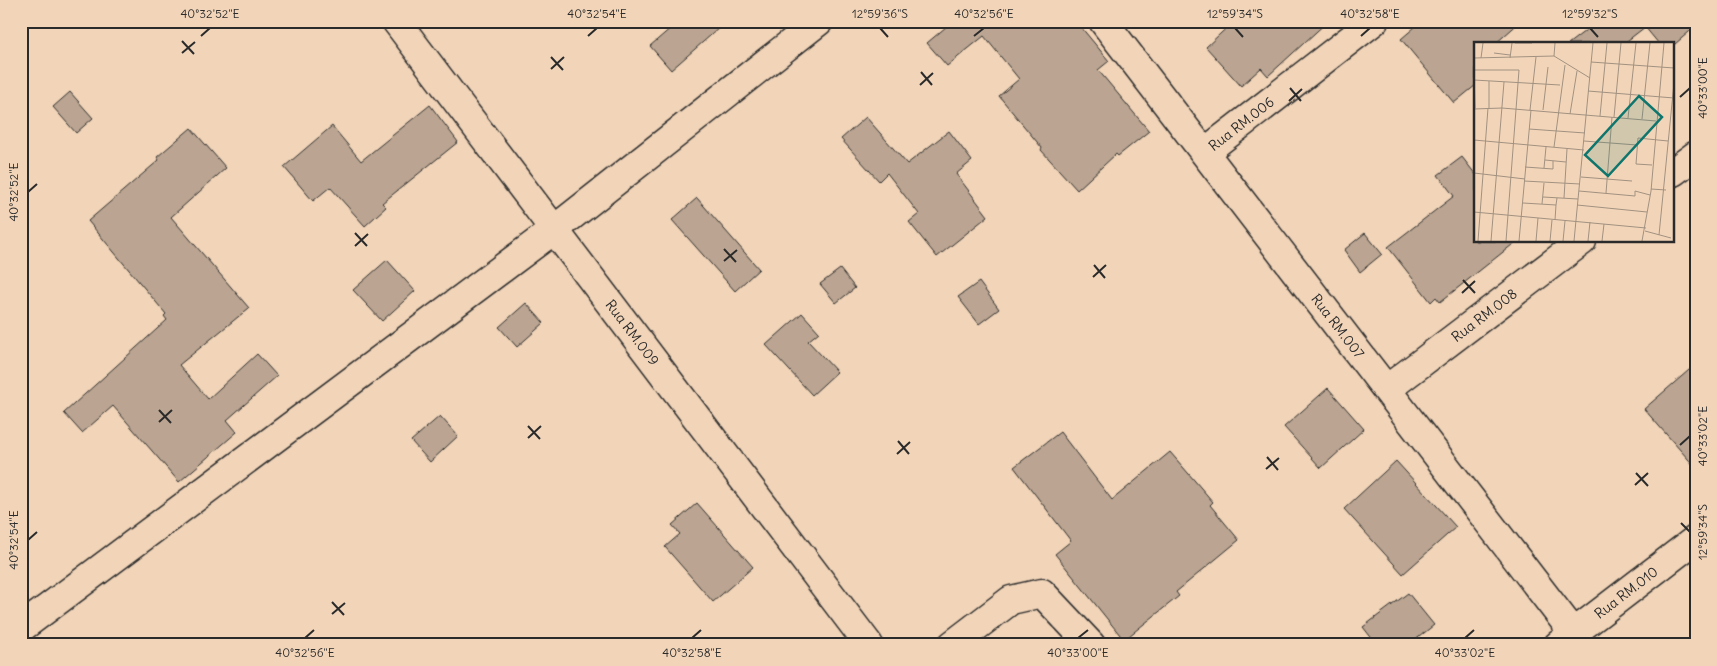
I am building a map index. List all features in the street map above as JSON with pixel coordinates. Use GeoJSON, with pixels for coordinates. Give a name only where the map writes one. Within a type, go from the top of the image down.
{"type":"FeatureCollection","features":[{"type":"Feature","properties":{"kind":"street","name":"Rua RM.009"},"geometry":{"type":"LineString","coordinates":[[396,21],[869,645]]}},
{"type":"Feature","properties":{"kind":"street"},"geometry":{"type":"LineString","coordinates":[[21,628],[555,229],[819,21]]}},
{"type":"Feature","properties":{"kind":"street","name":"Rua RM.007"},"geometry":{"type":"LineString","coordinates":[[1103,21],[1387,389],[1565,638]]}},
{"type":"Feature","properties":{"kind":"street","name":"Rua RM.006"},"geometry":{"type":"LineString","coordinates":[[1205,152],[1374,21]]}},
{"type":"Feature","properties":{"kind":"street"},"geometry":{"type":"LineString","coordinates":[[1674,171],[1696,154]]}},
{"type":"Feature","properties":{"kind":"street","name":"Rua RM.008"},"geometry":{"type":"LineString","coordinates":[[1387,389],[1581,242]]}},
{"type":"Feature","properties":{"kind":"street","name":"Rua RM.010"},"geometry":{"type":"LineString","coordinates":[[1565,638],[1696,539]]}},
{"type":"Feature","properties":{"kind":"street"},"geometry":{"type":"LineString","coordinates":[[952,645],[1011,600],[1042,593],[1091,645]]}},
{"type":"Feature","properties":{"kind":"building"},"geometry":{"type":"Polygon","coordinates":[[[679,21],[727,21],[671,70],[650,46],[679,21]]]}},
{"type":"Feature","properties":{"kind":"building"},"geometry":{"type":"Polygon","coordinates":[[[953,21],[1076,21],[1109,61],[1098,70],[1149,131],[1118,156],[1116,154],[1077,190],[1041,150],[1042,148],[999,96],[1019,79],[984,36],[947,66],[927,43],[953,21]]]}},
{"type":"Feature","properties":{"kind":"building"},"geometry":{"type":"Polygon","coordinates":[[[1234,21],[1328,21],[1268,76],[1261,68],[1241,86],[1206,47],[1234,21]]]}},
{"type":"Feature","properties":{"kind":"building"},"geometry":{"type":"Polygon","coordinates":[[[1422,21],[1521,21],[1497,42],[1474,42],[1474,87],[1454,103],[1401,39],[1422,21]]]}},
{"type":"Feature","properties":{"kind":"building"},"geometry":{"type":"Polygon","coordinates":[[[1598,21],[1696,21],[1696,26],[1675,44],[1674,42],[1657,42],[1645,27],[1626,42],[1571,42],[1598,21]]]}},
{"type":"Feature","properties":{"kind":"building"},"geometry":{"type":"Polygon","coordinates":[[[70,92],[93,118],[76,133],[53,107],[70,92]]]}},
{"type":"Feature","properties":{"kind":"building"},"geometry":{"type":"Polygon","coordinates":[[[430,105],[458,142],[382,203],[386,207],[365,226],[330,187],[313,201],[284,167],[332,126],[361,161],[430,105]]]}},
{"type":"Feature","properties":{"kind":"building"},"geometry":{"type":"Polygon","coordinates":[[[866,117],[907,164],[949,131],[972,161],[956,174],[988,216],[937,257],[909,222],[919,214],[887,173],[879,181],[841,139],[866,117]]]}},
{"type":"Feature","properties":{"kind":"building"},"geometry":{"type":"Polygon","coordinates":[[[191,128],[226,168],[171,217],[249,308],[179,365],[208,399],[257,354],[277,376],[227,420],[237,432],[179,482],[113,406],[82,433],[64,413],[167,320],[164,316],[166,314],[88,221],[159,160],[157,157],[191,128]]]}},
{"type":"Feature","properties":{"kind":"building"},"geometry":{"type":"Polygon","coordinates":[[[1462,157],[1474,172],[1474,242],[1516,242],[1440,302],[1436,297],[1431,302],[1388,247],[1454,196],[1438,175],[1462,157]]]}},
{"type":"Feature","properties":{"kind":"building"},"geometry":{"type":"Polygon","coordinates":[[[697,198],[759,269],[735,291],[672,220],[697,198]]]}},
{"type":"Feature","properties":{"kind":"building"},"geometry":{"type":"Polygon","coordinates":[[[1365,233],[1382,254],[1360,272],[1344,250],[1365,233]]]}},
{"type":"Feature","properties":{"kind":"building"},"geometry":{"type":"Polygon","coordinates":[[[387,260],[415,291],[382,321],[353,290],[387,260]]]}},
{"type":"Feature","properties":{"kind":"building"},"geometry":{"type":"Polygon","coordinates":[[[840,269],[855,288],[836,303],[820,284],[840,269]]]}},
{"type":"Feature","properties":{"kind":"building"},"geometry":{"type":"Polygon","coordinates":[[[979,282],[999,309],[979,324],[958,297],[979,282]]]}},
{"type":"Feature","properties":{"kind":"building"},"geometry":{"type":"Polygon","coordinates":[[[526,303],[544,323],[517,347],[499,327],[526,303]]]}},
{"type":"Feature","properties":{"kind":"building"},"geometry":{"type":"Polygon","coordinates":[[[802,313],[819,332],[808,341],[837,372],[812,395],[766,345],[802,313]]]}},
{"type":"Feature","properties":{"kind":"building"},"geometry":{"type":"Polygon","coordinates":[[[1696,364],[1696,468],[1644,409],[1696,364]]]}},
{"type":"Feature","properties":{"kind":"building"},"geometry":{"type":"Polygon","coordinates":[[[1328,388],[1364,429],[1321,468],[1284,427],[1328,388]]]}},
{"type":"Feature","properties":{"kind":"building"},"geometry":{"type":"Polygon","coordinates":[[[440,416],[458,436],[430,462],[411,441],[440,416]]]}},
{"type":"Feature","properties":{"kind":"building"},"geometry":{"type":"Polygon","coordinates":[[[1060,432],[1112,500],[1170,452],[1213,502],[1210,505],[1239,540],[1176,592],[1179,596],[1124,640],[1055,554],[1071,541],[1014,467],[1060,432]]]}},
{"type":"Feature","properties":{"kind":"building"},"geometry":{"type":"Polygon","coordinates":[[[1396,461],[1456,527],[1403,574],[1344,509],[1396,461]]]}},
{"type":"Feature","properties":{"kind":"building"},"geometry":{"type":"Polygon","coordinates":[[[697,503],[753,567],[713,602],[665,547],[680,534],[672,525],[697,503]]]}},
{"type":"Feature","properties":{"kind":"building"},"geometry":{"type":"Polygon","coordinates":[[[1408,593],[1434,625],[1409,645],[1377,645],[1363,627],[1408,593]]]}}]}
